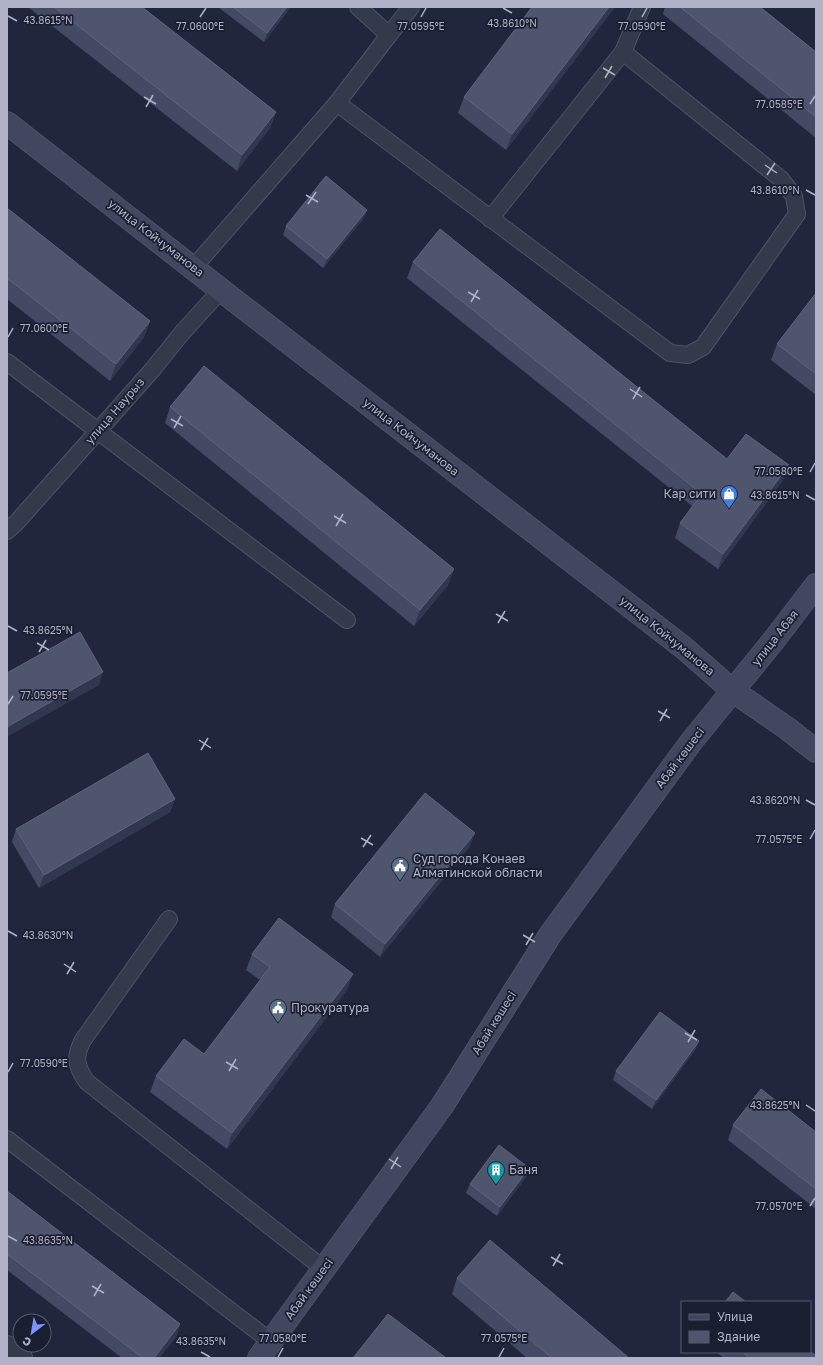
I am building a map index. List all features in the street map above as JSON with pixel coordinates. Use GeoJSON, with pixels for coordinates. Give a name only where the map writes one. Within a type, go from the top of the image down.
{"type":"FeatureCollection","features":[{"type":"Feature","properties":{"kind":"street","name":"улица Койчуманова"},"geometry":{"type":"LineString","coordinates":[[7,123],[684,648],[733,691],[816,750]]}},
{"type":"Feature","properties":{"kind":"street","name":"улица Абая"},"geometry":{"type":"LineString","coordinates":[[733,691],[816,585]]}},
{"type":"Feature","properties":{"kind":"street","name":"Абай көшесі"},"geometry":{"type":"LineString","coordinates":[[265,1349],[442,1106],[550,935],[692,742],[733,691]]}},
{"type":"Feature","properties":{"kind":"street"},"geometry":{"type":"LineString","coordinates":[[7,1347],[21,1358]]}},
{"type":"Feature","properties":{"kind":"lane"},"geometry":{"type":"LineString","coordinates":[[358,7],[389,35]]}},
{"type":"Feature","properties":{"kind":"lane"},"geometry":{"type":"LineString","coordinates":[[194,267],[337,103],[412,7]]}},
{"type":"Feature","properties":{"kind":"lane"},"geometry":{"type":"LineString","coordinates":[[490,219],[623,52],[642,7]]}},
{"type":"Feature","properties":{"kind":"lane"},"geometry":{"type":"LineString","coordinates":[[337,103],[670,353],[688,355],[704,347],[797,214],[794,196],[781,179],[623,52]]}},
{"type":"Feature","properties":{"kind":"lane","name":"улица Наурыз"},"geometry":{"type":"LineString","coordinates":[[7,530],[16,522],[98,431],[181,334],[221,290]]}},
{"type":"Feature","properties":{"kind":"lane"},"geometry":{"type":"LineString","coordinates":[[7,362],[348,620]]}},
{"type":"Feature","properties":{"kind":"lane"},"geometry":{"type":"LineString","coordinates":[[169,919],[78,1050],[77,1060],[81,1073],[87,1082],[324,1269]]}},
{"type":"Feature","properties":{"kind":"lane"},"geometry":{"type":"LineString","coordinates":[[7,1139],[265,1349]]}},
{"type":"Feature","properties":{"kind":"building"},"geometry":{"type":"Polygon","coordinates":[[[54,7],[142,7],[276,112],[242,155],[54,7]]]}},
{"type":"Feature","properties":{"kind":"building"},"geometry":{"type":"Polygon","coordinates":[[[233,7],[287,7],[267,33],[233,7]]]}},
{"type":"Feature","properties":{"kind":"building"},"geometry":{"type":"Polygon","coordinates":[[[532,7],[609,7],[512,134],[464,97],[532,7]]]}},
{"type":"Feature","properties":{"kind":"building"},"geometry":{"type":"Polygon","coordinates":[[[680,7],[760,7],[816,52],[816,117],[680,7]]]}},
{"type":"Feature","properties":{"kind":"building"},"geometry":{"type":"Polygon","coordinates":[[[326,176],[367,210],[327,259],[286,226],[326,176]]]}},
{"type":"Feature","properties":{"kind":"building"},"geometry":{"type":"Polygon","coordinates":[[[7,208],[150,321],[116,364],[7,278],[7,208]]]}},
{"type":"Feature","properties":{"kind":"building"},"geometry":{"type":"Polygon","coordinates":[[[440,229],[727,459],[746,434],[789,465],[723,554],[680,523],[702,494],[413,262],[440,229]]]}},
{"type":"Feature","properties":{"kind":"building"},"geometry":{"type":"Polygon","coordinates":[[[816,293],[816,374],[777,344],[816,293]]]}},
{"type":"Feature","properties":{"kind":"building"},"geometry":{"type":"Polygon","coordinates":[[[204,366],[454,569],[420,610],[170,407],[204,366]]]}},
{"type":"Feature","properties":{"kind":"building"},"geometry":{"type":"Polygon","coordinates":[[[80,632],[103,672],[7,727],[7,673],[80,632]]]}},
{"type":"Feature","properties":{"kind":"building"},"geometry":{"type":"Polygon","coordinates":[[[148,753],[175,799],[44,875],[16,829],[148,753]]]}},
{"type":"Feature","properties":{"kind":"building","name":"Суд города Конаев Алматинской области"},"geometry":{"type":"Polygon","coordinates":[[[425,793],[475,833],[385,944],[335,904],[425,793]]]}},
{"type":"Feature","properties":{"kind":"building","name":"Прокуратура"},"geometry":{"type":"Polygon","coordinates":[[[279,918],[353,974],[232,1133],[156,1076],[184,1039],[204,1054],[270,967],[252,954],[279,918]]]}},
{"type":"Feature","properties":{"kind":"building"},"geometry":{"type":"Polygon","coordinates":[[[660,1012],[699,1041],[656,1100],[616,1071],[660,1012]]]}},
{"type":"Feature","properties":{"kind":"building"},"geometry":{"type":"Polygon","coordinates":[[[761,1089],[816,1132],[816,1189],[733,1125],[761,1089]]]}},
{"type":"Feature","properties":{"kind":"building","name":"Баня"},"geometry":{"type":"Polygon","coordinates":[[[499,1145],[529,1168],[500,1207],[470,1184],[499,1145]]]}},
{"type":"Feature","properties":{"kind":"building"},"geometry":{"type":"Polygon","coordinates":[[[7,1191],[180,1324],[154,1358],[143,1358],[7,1254],[7,1191]]]}},
{"type":"Feature","properties":{"kind":"building"},"geometry":{"type":"Polygon","coordinates":[[[490,1240],[629,1358],[552,1358],[457,1278],[490,1240]]]}},
{"type":"Feature","properties":{"kind":"building"},"geometry":{"type":"Polygon","coordinates":[[[733,1292],[745,1301],[726,1301],[733,1292]]]}},
{"type":"Feature","properties":{"kind":"building"},"geometry":{"type":"Polygon","coordinates":[[[388,1314],[446,1358],[353,1358],[388,1314]]]}},
{"type":"Feature","properties":{"kind":"building"},"geometry":{"type":"Polygon","coordinates":[[[811,1352],[816,1356],[816,1358],[750,1358],[743,1353],[811,1352]]]}},
{"type":"Feature","properties":{"kind":"place","name":"Кар сити"},"geometry":{"type":"Point","coordinates":[729,509]}},
{"type":"Feature","properties":{"kind":"place","name":"Суд города Конаев Алматинской области"},"geometry":{"type":"Point","coordinates":[400,881]}},
{"type":"Feature","properties":{"kind":"place","name":"Прокуратура"},"geometry":{"type":"Point","coordinates":[278,1023]}},
{"type":"Feature","properties":{"kind":"place","name":"Баня"},"geometry":{"type":"Point","coordinates":[496,1185]}}]}
